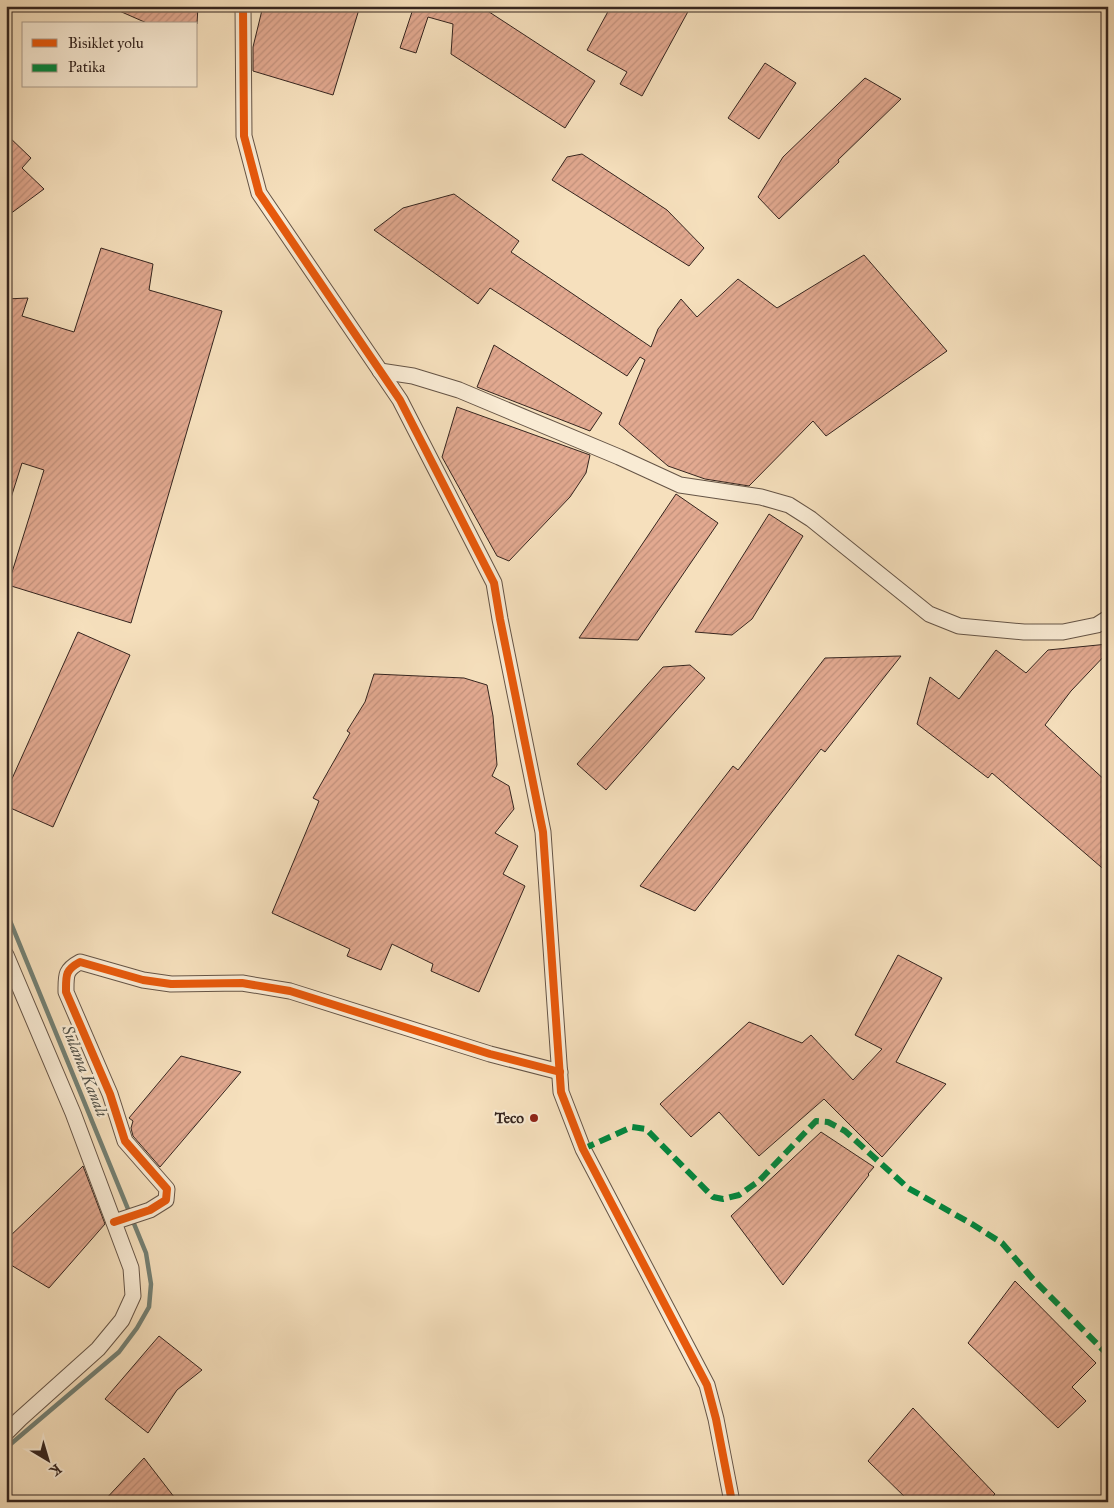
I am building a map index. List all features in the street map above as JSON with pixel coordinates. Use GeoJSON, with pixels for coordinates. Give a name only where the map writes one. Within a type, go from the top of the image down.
{"type":"FeatureCollection","features":[{"type":"Feature","properties":{"kind":"street"},"geometry":{"type":"LineString","coordinates":[[243,6],[244,136],[259,193],[400,400],[494,583],[543,832],[561,1092],[583,1150],[707,1385],[716,1418],[732,1502]]}},
{"type":"Feature","properties":{"kind":"street"},"geometry":{"type":"LineString","coordinates":[[380,371],[413,376],[459,390],[620,457],[680,485],[761,497],[788,505],[811,519],[929,614],[959,626],[1024,632],[1063,632],[1097,625],[1108,618]]}},
{"type":"Feature","properties":{"kind":"street"},"geometry":{"type":"LineString","coordinates":[[6,955],[73,1113],[126,1218],[132,1296],[122,1320],[98,1349],[6,1433]]}},
{"type":"Feature","properties":{"kind":"street"},"geometry":{"type":"LineString","coordinates":[[126,1218],[150,1210],[166,1200],[167,1189],[125,1141],[110,1094],[66,992],[66,974],[72,966],[80,962],[143,980],[171,984],[242,983],[290,990],[490,1054],[560,1072]]}},
{"type":"Feature","properties":{"kind":"building"},"geometry":{"type":"Polygon","coordinates":[[[108,6],[198,6],[197,22],[144,22],[108,6]]]}},
{"type":"Feature","properties":{"kind":"building"},"geometry":{"type":"Polygon","coordinates":[[[263,6],[360,6],[333,95],[253,71],[253,47],[263,6]]]}},
{"type":"Feature","properties":{"kind":"building"},"geometry":{"type":"Polygon","coordinates":[[[405,6],[480,6],[595,81],[565,128],[451,54],[453,24],[428,17],[416,53],[400,48],[412,12],[404,9],[405,6]]]}},
{"type":"Feature","properties":{"kind":"building"},"geometry":{"type":"Polygon","coordinates":[[[611,6],[691,6],[642,96],[620,84],[627,72],[587,50],[611,6]]]}},
{"type":"Feature","properties":{"kind":"building"},"geometry":{"type":"Polygon","coordinates":[[[765,63],[796,83],[759,139],[728,118],[765,63]]]}},
{"type":"Feature","properties":{"kind":"building"},"geometry":{"type":"Polygon","coordinates":[[[865,78],[901,99],[779,219],[758,197],[783,157],[865,78]]]}},
{"type":"Feature","properties":{"kind":"building"},"geometry":{"type":"Polygon","coordinates":[[[6,134],[31,158],[22,168],[44,189],[6,217],[6,134]]]}},
{"type":"Feature","properties":{"kind":"building"},"geometry":{"type":"Polygon","coordinates":[[[582,154],[667,210],[704,248],[689,266],[552,180],[567,157],[582,154]]]}},
{"type":"Feature","properties":{"kind":"building"},"geometry":{"type":"Polygon","coordinates":[[[454,194],[519,241],[511,252],[651,347],[658,329],[681,299],[697,317],[738,279],[777,308],[864,255],[947,351],[826,436],[813,421],[749,486],[705,479],[668,466],[619,424],[645,360],[640,357],[627,376],[490,288],[478,304],[374,230],[403,208],[454,194]]]}},
{"type":"Feature","properties":{"kind":"building"},"geometry":{"type":"Polygon","coordinates":[[[101,248],[153,264],[149,290],[222,311],[131,623],[8,585],[44,470],[22,463],[9,504],[6,504],[6,299],[28,298],[22,316],[74,332],[101,248]]]}},
{"type":"Feature","properties":{"kind":"building"},"geometry":{"type":"Polygon","coordinates":[[[494,345],[602,413],[590,431],[477,387],[494,345]]]}},
{"type":"Feature","properties":{"kind":"building"},"geometry":{"type":"Polygon","coordinates":[[[457,407],[590,455],[586,473],[570,497],[509,561],[497,556],[442,457],[457,407]]]}},
{"type":"Feature","properties":{"kind":"building"},"geometry":{"type":"Polygon","coordinates":[[[676,494],[718,523],[638,640],[579,638],[676,494]]]}},
{"type":"Feature","properties":{"kind":"building"},"geometry":{"type":"Polygon","coordinates":[[[769,514],[803,536],[752,619],[732,635],[695,632],[769,514]]]}},
{"type":"Feature","properties":{"kind":"building"},"geometry":{"type":"Polygon","coordinates":[[[78,632],[130,655],[53,827],[6,806],[6,792],[78,632]]]}},
{"type":"Feature","properties":{"kind":"building"},"geometry":{"type":"Polygon","coordinates":[[[1108,644],[1108,652],[1071,691],[1045,725],[1108,783],[1108,873],[992,773],[988,778],[917,724],[930,677],[959,699],[996,650],[1026,673],[1048,650],[1108,644]]]}},
{"type":"Feature","properties":{"kind":"building"},"geometry":{"type":"Polygon","coordinates":[[[901,656],[825,752],[821,749],[695,911],[640,886],[733,766],[738,770],[825,658],[901,656]]]}},
{"type":"Feature","properties":{"kind":"building"},"geometry":{"type":"Polygon","coordinates":[[[690,665],[705,678],[606,790],[577,764],[663,667],[690,665]]]}},
{"type":"Feature","properties":{"kind":"building"},"geometry":{"type":"Polygon","coordinates":[[[374,674],[464,678],[487,685],[493,716],[497,765],[492,776],[509,786],[514,809],[495,833],[518,846],[503,874],[525,886],[479,992],[431,971],[433,964],[392,944],[381,970],[347,956],[350,949],[272,913],[319,801],[313,798],[350,733],[347,731],[365,702],[374,674]]]}},
{"type":"Feature","properties":{"kind":"building"},"geometry":{"type":"Polygon","coordinates":[[[898,955],[942,978],[896,1062],[946,1084],[882,1157],[824,1099],[759,1156],[719,1112],[691,1137],[660,1104],[749,1022],[802,1043],[811,1035],[853,1080],[882,1049],[855,1035],[898,955]]]}},
{"type":"Feature","properties":{"kind":"building"},"geometry":{"type":"Polygon","coordinates":[[[181,1056],[241,1072],[160,1167],[133,1136],[131,1128],[133,1121],[129,1118],[181,1056]]]}},
{"type":"Feature","properties":{"kind":"building"},"geometry":{"type":"Polygon","coordinates":[[[821,1132],[874,1167],[783,1285],[731,1216],[821,1132]]]}},
{"type":"Feature","properties":{"kind":"building"},"geometry":{"type":"Polygon","coordinates":[[[83,1166],[105,1224],[49,1288],[6,1262],[6,1240],[83,1166]]]}},
{"type":"Feature","properties":{"kind":"building"},"geometry":{"type":"Polygon","coordinates":[[[1015,1281],[1096,1363],[1072,1387],[1086,1401],[1058,1428],[968,1343],[1015,1281]]]}},
{"type":"Feature","properties":{"kind":"building"},"geometry":{"type":"Polygon","coordinates":[[[159,1336],[202,1370],[177,1390],[148,1433],[105,1399],[159,1336]]]}},
{"type":"Feature","properties":{"kind":"building"},"geometry":{"type":"Polygon","coordinates":[[[913,1408],[995,1494],[987,1502],[910,1502],[868,1461],[913,1408]]]}},
{"type":"Feature","properties":{"kind":"building"},"geometry":{"type":"Polygon","coordinates":[[[144,1458],[178,1502],[103,1502],[144,1458]]]}},
{"type":"Feature","properties":{"kind":"waterway","name":"Sulama Kanalı"},"geometry":{"type":"LineString","coordinates":[[6,911],[146,1253],[151,1284],[149,1307],[137,1328],[119,1352],[6,1448]]}},
{"type":"Feature","properties":{"kind":"marked path"},"geometry":{"type":"LineString","coordinates":[[583,1149],[632,1127],[646,1129],[713,1197],[723,1199],[739,1195],[759,1181],[816,1121],[828,1122],[845,1131],[908,1188],[1002,1243],[1033,1279],[1108,1355]]}},
{"type":"Feature","properties":{"kind":"cycle path"},"geometry":{"type":"LineString","coordinates":[[243,6],[244,136],[259,193],[400,400],[494,583],[543,832],[561,1092],[583,1149],[707,1385],[716,1419],[732,1502]]}},
{"type":"Feature","properties":{"kind":"cycle path"},"geometry":{"type":"LineString","coordinates":[[114,1222],[150,1210],[166,1200],[167,1189],[125,1141],[110,1094],[66,992],[67,974],[71,968],[80,962],[143,980],[171,984],[242,983],[290,991],[490,1054],[560,1072]]}},
{"type":"Feature","properties":{"kind":"place","name":"Teco"},"geometry":{"type":"Point","coordinates":[534,1118]}}]}
